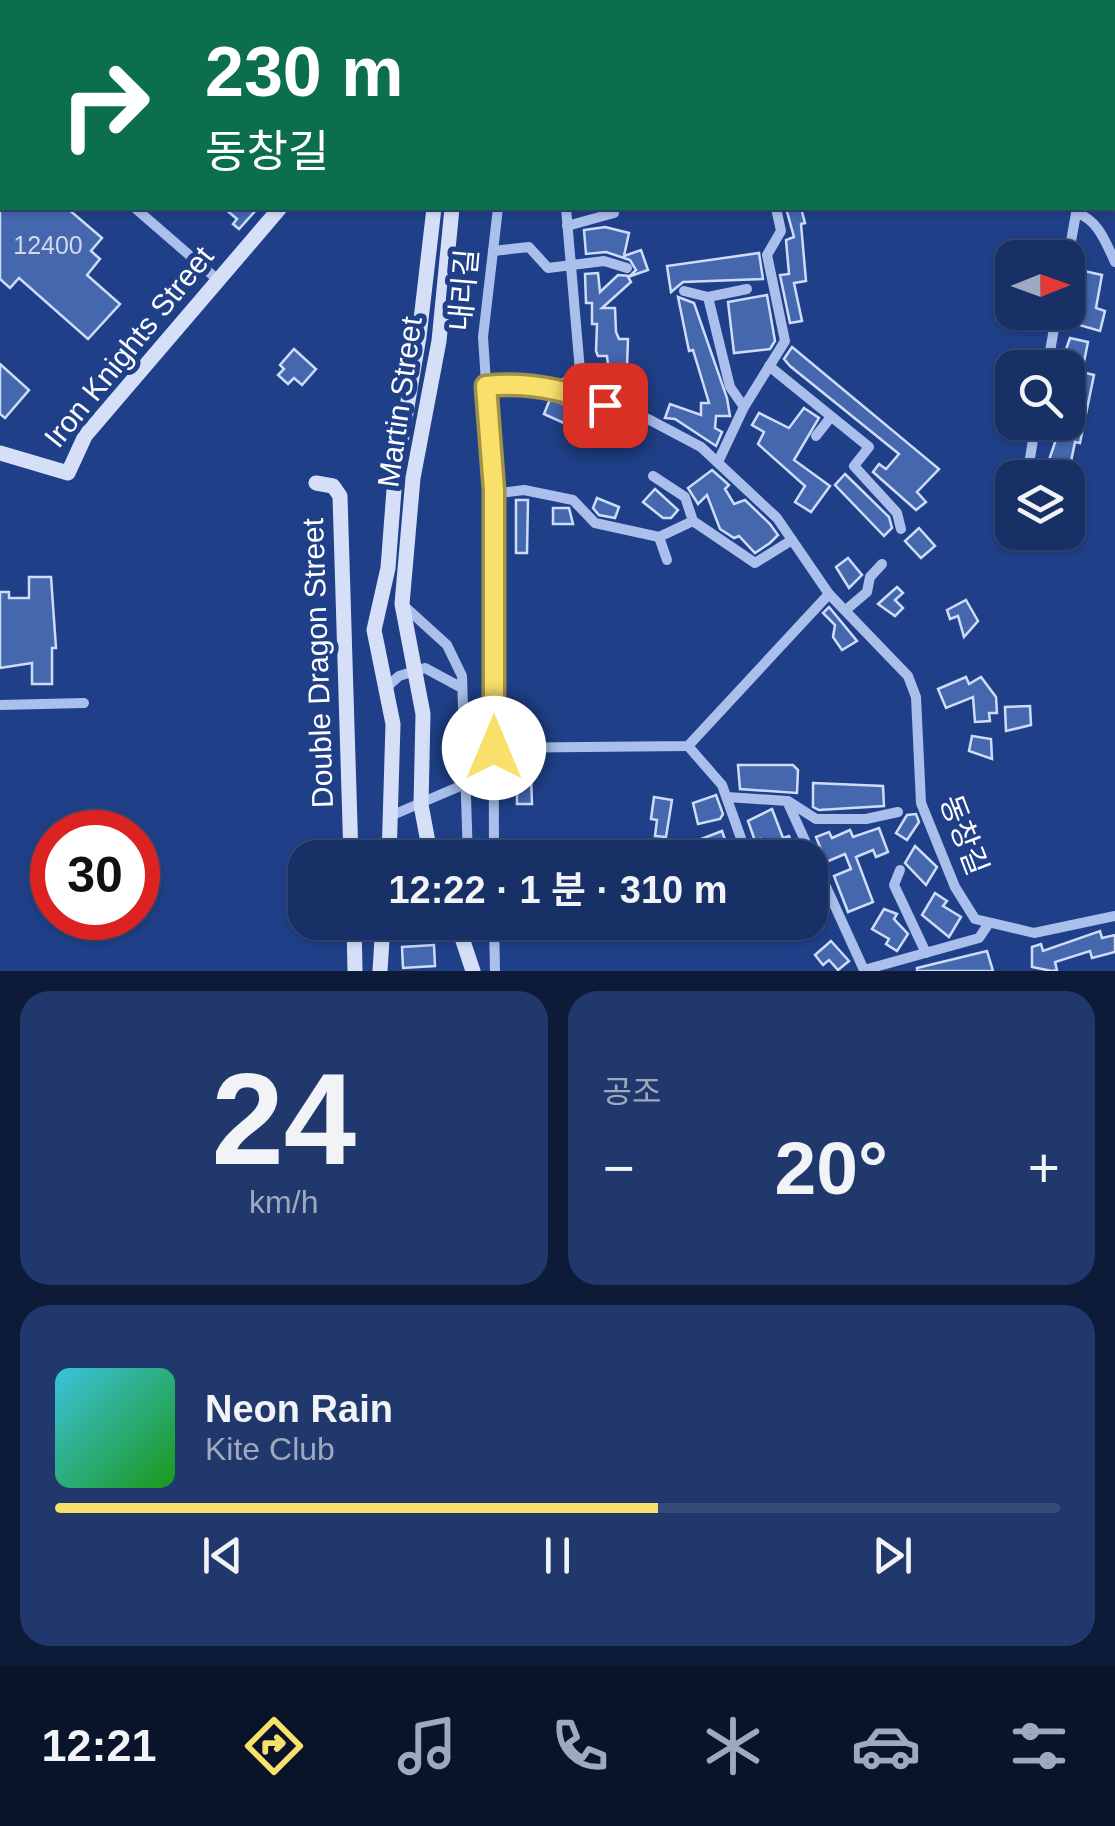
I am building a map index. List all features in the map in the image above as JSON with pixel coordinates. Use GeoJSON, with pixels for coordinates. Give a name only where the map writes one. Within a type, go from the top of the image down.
{"type":"FeatureCollection","features":[{"type":"Feature","properties":{"kind":"main road","name":"Iron Knights Street"},"geometry":{"type":"LineString","coordinates":[[0,453],[68,473],[85,436],[278,210]]}},
{"type":"Feature","properties":{"kind":"main road","name":"Martin Street"},"geometry":{"type":"LineString","coordinates":[[389,840],[393,724],[374,630],[388,568],[395,477],[419,337],[434,210]]}},
{"type":"Feature","properties":{"kind":"main road","name":"Martin Street"},"geometry":{"type":"LineString","coordinates":[[428,840],[421,805],[423,714],[402,604],[413,478],[439,340],[452,210]]}},
{"type":"Feature","properties":{"kind":"main road","name":"Double Dragon Street"},"geometry":{"type":"LineString","coordinates":[[316,483],[333,486],[340,496],[351,840]]}},
{"type":"Feature","properties":{"kind":"main road"},"geometry":{"type":"LineString","coordinates":[[354,940],[355,971]]}},
{"type":"Feature","properties":{"kind":"main road"},"geometry":{"type":"LineString","coordinates":[[380,971],[382,940]]}},
{"type":"Feature","properties":{"kind":"main road"},"geometry":{"type":"LineString","coordinates":[[465,940],[473,971]]}},
{"type":"Feature","properties":{"kind":"street"},"geometry":{"type":"LineString","coordinates":[[137,210],[218,280]]}},
{"type":"Feature","properties":{"kind":"street","name":"내리길"},"geometry":{"type":"LineString","coordinates":[[494,840],[494,494],[483,336],[498,210]]}},
{"type":"Feature","properties":{"kind":"street"},"geometry":{"type":"LineString","coordinates":[[556,389],[580,371],[566,210]]}},
{"type":"Feature","properties":{"kind":"street"},"geometry":{"type":"LineString","coordinates":[[718,462],[744,407],[785,341],[767,255],[781,230],[776,210]]}},
{"type":"Feature","properties":{"kind":"street"},"geometry":{"type":"LineString","coordinates":[[1071,240],[1075,210]]}},
{"type":"Feature","properties":{"kind":"street"},"geometry":{"type":"LineString","coordinates":[[1077,210],[1102,234],[1115,262]]}},
{"type":"Feature","properties":{"kind":"street"},"geometry":{"type":"LineString","coordinates":[[567,226],[614,213]]}},
{"type":"Feature","properties":{"kind":"street"},"geometry":{"type":"LineString","coordinates":[[493,251],[528,248],[548,268],[604,262],[627,268]]}},
{"type":"Feature","properties":{"kind":"street"},"geometry":{"type":"LineString","coordinates":[[684,290],[708,297],[747,289]]}},
{"type":"Feature","properties":{"kind":"street"},"geometry":{"type":"LineString","coordinates":[[708,297],[730,387],[744,407]]}},
{"type":"Feature","properties":{"kind":"street"},"geometry":{"type":"LineString","coordinates":[[769,366],[868,448],[854,466],[896,513],[901,529]]}},
{"type":"Feature","properties":{"kind":"street","name":"동창길"},"geometry":{"type":"LineString","coordinates":[[486,386],[508,383],[556,389],[648,419],[702,448],[777,518],[829,594],[908,676],[916,697],[921,803],[967,908],[987,926]]}},
{"type":"Feature","properties":{"kind":"street"},"geometry":{"type":"LineString","coordinates":[[816,436],[830,418]]}},
{"type":"Feature","properties":{"kind":"street"},"geometry":{"type":"LineString","coordinates":[[653,476],[685,497],[693,521],[755,563],[792,540]]}},
{"type":"Feature","properties":{"kind":"street"},"geometry":{"type":"LineString","coordinates":[[494,494],[524,490],[573,500],[594,523],[660,537],[693,521]]}},
{"type":"Feature","properties":{"kind":"street"},"geometry":{"type":"LineString","coordinates":[[660,537],[667,560]]}},
{"type":"Feature","properties":{"kind":"street"},"geometry":{"type":"LineString","coordinates":[[848,610],[867,592],[870,577],[882,564]]}},
{"type":"Feature","properties":{"kind":"street"},"geometry":{"type":"LineString","coordinates":[[494,748],[688,746],[829,594]]}},
{"type":"Feature","properties":{"kind":"street"},"geometry":{"type":"LineString","coordinates":[[402,604],[447,645],[462,676],[467,840]]}},
{"type":"Feature","properties":{"kind":"street"},"geometry":{"type":"LineString","coordinates":[[388,686],[414,670],[425,668],[462,688]]}},
{"type":"Feature","properties":{"kind":"street"},"geometry":{"type":"LineString","coordinates":[[0,705],[84,703]]}},
{"type":"Feature","properties":{"kind":"street"},"geometry":{"type":"LineString","coordinates":[[688,746],[722,785],[742,840]]}},
{"type":"Feature","properties":{"kind":"street"},"geometry":{"type":"LineString","coordinates":[[388,817],[421,805],[464,781]]}},
{"type":"Feature","properties":{"kind":"street"},"geometry":{"type":"LineString","coordinates":[[727,798],[787,800],[816,820],[898,812]]}},
{"type":"Feature","properties":{"kind":"street"},"geometry":{"type":"LineString","coordinates":[[787,800],[864,970],[980,938],[987,926],[1034,933],[1115,916]]}},
{"type":"Feature","properties":{"kind":"street"},"geometry":{"type":"LineString","coordinates":[[806,836],[816,820]]}},
{"type":"Feature","properties":{"kind":"street"},"geometry":{"type":"LineString","coordinates":[[900,870],[894,884],[926,953]]}},
{"type":"Feature","properties":{"kind":"street"},"geometry":{"type":"LineString","coordinates":[[494,940],[495,971]]}},
{"type":"Feature","properties":{"kind":"building"},"geometry":{"type":"Polygon","coordinates":[[[0,210],[69,210],[102,238],[91,251],[100,259],[87,275],[120,304],[88,339],[19,278],[10,288],[0,279],[0,210]]]}},
{"type":"Feature","properties":{"kind":"building"},"geometry":{"type":"Polygon","coordinates":[[[226,210],[256,210],[239,229],[233,224],[237,219],[226,210]]]}},
{"type":"Feature","properties":{"kind":"building"},"geometry":{"type":"Polygon","coordinates":[[[787,210],[802,210],[806,281],[794,283],[802,321],[790,323],[780,275],[789,274],[786,240],[794,237],[787,210]]]}},
{"type":"Feature","properties":{"kind":"building"},"geometry":{"type":"Polygon","coordinates":[[[605,227],[629,233],[624,256],[641,250],[648,270],[628,277],[631,282],[602,308],[615,308],[616,332],[619,339],[628,339],[627,367],[637,367],[640,404],[622,401],[622,391],[591,391],[591,377],[609,373],[607,356],[598,356],[596,351],[597,324],[592,324],[592,303],[586,303],[585,274],[598,273],[600,292],[618,275],[630,276],[636,270],[630,260],[606,252],[586,254],[584,230],[605,227]]]}},
{"type":"Feature","properties":{"kind":"building"},"geometry":{"type":"Polygon","coordinates":[[[759,253],[763,279],[683,282],[671,292],[667,266],[759,253]]]}},
{"type":"Feature","properties":{"kind":"building"},"geometry":{"type":"Polygon","coordinates":[[[1085,271],[1102,275],[1096,308],[1105,311],[1100,331],[1085,327],[1085,271]]]}},
{"type":"Feature","properties":{"kind":"building"},"geometry":{"type":"Polygon","coordinates":[[[767,295],[775,341],[770,349],[734,353],[728,302],[767,295]]]}},
{"type":"Feature","properties":{"kind":"building"},"geometry":{"type":"Polygon","coordinates":[[[678,297],[694,303],[727,398],[730,416],[716,416],[715,428],[722,432],[716,446],[675,419],[665,418],[670,404],[701,415],[701,403],[709,403],[693,350],[689,351],[678,297]]]}},
{"type":"Feature","properties":{"kind":"building"},"geometry":{"type":"Polygon","coordinates":[[[1070,338],[1088,342],[1085,357],[1085,350],[1066,350],[1070,338]]]}},
{"type":"Feature","properties":{"kind":"building"},"geometry":{"type":"Polygon","coordinates":[[[792,347],[939,469],[917,492],[926,502],[916,510],[873,472],[879,464],[886,469],[899,454],[790,366],[784,359],[792,347]]]}},
{"type":"Feature","properties":{"kind":"building"},"geometry":{"type":"Polygon","coordinates":[[[294,349],[316,369],[302,385],[294,378],[288,384],[278,375],[284,369],[280,365],[294,349]]]}},
{"type":"Feature","properties":{"kind":"building"},"geometry":{"type":"Polygon","coordinates":[[[0,364],[29,390],[5,418],[0,414],[0,364]]]}},
{"type":"Feature","properties":{"kind":"building"},"geometry":{"type":"Polygon","coordinates":[[[1085,373],[1094,375],[1085,419],[1085,373]]]}},
{"type":"Feature","properties":{"kind":"building"},"geometry":{"type":"Polygon","coordinates":[[[550,399],[618,424],[620,419],[630,422],[628,426],[638,430],[633,444],[588,434],[544,414],[550,399]]]}},
{"type":"Feature","properties":{"kind":"building"},"geometry":{"type":"Polygon","coordinates":[[[804,408],[819,418],[794,460],[830,486],[811,512],[795,502],[805,486],[758,444],[764,432],[752,425],[759,413],[789,428],[804,408]]]}},
{"type":"Feature","properties":{"kind":"building"},"geometry":{"type":"Polygon","coordinates":[[[1056,440],[1081,440],[1075,442],[1071,460],[1049,460],[1056,440]]]}},
{"type":"Feature","properties":{"kind":"building"},"geometry":{"type":"Polygon","coordinates":[[[712,470],[729,485],[725,489],[734,504],[745,500],[778,535],[755,553],[739,536],[734,538],[720,529],[707,495],[698,504],[688,488],[712,470]]]}},
{"type":"Feature","properties":{"kind":"building"},"geometry":{"type":"Polygon","coordinates":[[[845,474],[889,517],[892,528],[884,536],[835,485],[845,474]]]}},
{"type":"Feature","properties":{"kind":"building"},"geometry":{"type":"Polygon","coordinates":[[[655,489],[678,510],[671,518],[663,518],[643,502],[655,489]]]}},
{"type":"Feature","properties":{"kind":"building"},"geometry":{"type":"Polygon","coordinates":[[[597,498],[619,507],[615,518],[599,515],[593,508],[597,498]]]}},
{"type":"Feature","properties":{"kind":"building"},"geometry":{"type":"Polygon","coordinates":[[[516,500],[528,500],[527,553],[516,553],[516,500]]]}},
{"type":"Feature","properties":{"kind":"building"},"geometry":{"type":"Polygon","coordinates":[[[553,508],[569,508],[573,524],[553,524],[553,508]]]}},
{"type":"Feature","properties":{"kind":"building"},"geometry":{"type":"Polygon","coordinates":[[[919,528],[935,546],[921,558],[905,541],[919,528]]]}},
{"type":"Feature","properties":{"kind":"building"},"geometry":{"type":"Polygon","coordinates":[[[848,558],[862,575],[849,588],[836,567],[848,558]]]}},
{"type":"Feature","properties":{"kind":"building"},"geometry":{"type":"Polygon","coordinates":[[[29,577],[51,577],[56,648],[52,648],[52,684],[32,684],[32,663],[0,668],[0,592],[9,592],[9,598],[29,598],[29,577]]]}},
{"type":"Feature","properties":{"kind":"building"},"geometry":{"type":"Polygon","coordinates":[[[897,587],[903,593],[895,600],[903,608],[895,616],[878,604],[897,587]]]}},
{"type":"Feature","properties":{"kind":"building"},"geometry":{"type":"Polygon","coordinates":[[[966,600],[978,621],[964,637],[958,616],[950,619],[947,610],[966,600]]]}},
{"type":"Feature","properties":{"kind":"building"},"geometry":{"type":"Polygon","coordinates":[[[829,607],[857,641],[842,650],[833,637],[835,625],[823,613],[829,607]]]}},
{"type":"Feature","properties":{"kind":"building"},"geometry":{"type":"Polygon","coordinates":[[[966,677],[969,684],[981,677],[996,697],[997,713],[989,713],[990,721],[975,722],[973,697],[946,708],[938,689],[966,677]]]}},
{"type":"Feature","properties":{"kind":"building"},"geometry":{"type":"Polygon","coordinates":[[[1030,706],[1031,725],[1006,731],[1005,707],[1030,706]]]}},
{"type":"Feature","properties":{"kind":"building"},"geometry":{"type":"Polygon","coordinates":[[[972,736],[991,739],[992,759],[969,751],[972,736]]]}},
{"type":"Feature","properties":{"kind":"building"},"geometry":{"type":"Polygon","coordinates":[[[738,765],[793,765],[798,770],[797,793],[740,789],[738,765]]]}},
{"type":"Feature","properties":{"kind":"building"},"geometry":{"type":"Polygon","coordinates":[[[531,775],[532,804],[517,804],[517,776],[531,775]]]}},
{"type":"Feature","properties":{"kind":"building"},"geometry":{"type":"Polygon","coordinates":[[[813,783],[883,786],[884,806],[819,810],[813,807],[813,783]]]}},
{"type":"Feature","properties":{"kind":"building"},"geometry":{"type":"Polygon","coordinates":[[[716,795],[723,814],[720,819],[698,824],[693,803],[716,795]]]}},
{"type":"Feature","properties":{"kind":"building"},"geometry":{"type":"Polygon","coordinates":[[[654,797],[672,800],[666,837],[655,836],[657,820],[651,819],[654,797]]]}},
{"type":"Feature","properties":{"kind":"building"},"geometry":{"type":"Polygon","coordinates":[[[772,809],[783,838],[789,836],[790,840],[755,840],[748,821],[772,809]]]}},
{"type":"Feature","properties":{"kind":"building"},"geometry":{"type":"Polygon","coordinates":[[[916,814],[919,822],[907,840],[896,833],[907,815],[916,814]]]}},
{"type":"Feature","properties":{"kind":"building"},"geometry":{"type":"Polygon","coordinates":[[[879,828],[888,852],[876,857],[873,850],[856,857],[873,902],[848,912],[834,876],[851,869],[845,854],[828,861],[828,840],[816,837],[829,832],[832,838],[850,830],[853,837],[879,828]]]}},
{"type":"Feature","properties":{"kind":"building"},"geometry":{"type":"Polygon","coordinates":[[[722,831],[725,840],[699,840],[722,831]]]}},
{"type":"Feature","properties":{"kind":"building"},"geometry":{"type":"Polygon","coordinates":[[[915,846],[937,867],[926,885],[905,863],[915,846]]]}},
{"type":"Feature","properties":{"kind":"building"},"geometry":{"type":"Polygon","coordinates":[[[935,893],[947,901],[943,906],[961,917],[949,937],[922,915],[935,893]]]}},
{"type":"Feature","properties":{"kind":"building"},"geometry":{"type":"Polygon","coordinates":[[[884,909],[897,914],[894,919],[908,934],[897,951],[886,944],[889,939],[872,929],[884,909]]]}},
{"type":"Feature","properties":{"kind":"building"},"geometry":{"type":"Polygon","coordinates":[[[1100,931],[1102,938],[1115,935],[1115,952],[1092,958],[1090,951],[1055,962],[1057,970],[1052,971],[1032,967],[1032,947],[1041,944],[1043,951],[1100,931]]]}},
{"type":"Feature","properties":{"kind":"building"},"geometry":{"type":"Polygon","coordinates":[[[831,941],[849,961],[838,970],[829,960],[823,965],[815,955],[831,941]]]}},
{"type":"Feature","properties":{"kind":"building"},"geometry":{"type":"Polygon","coordinates":[[[434,945],[435,966],[403,968],[402,947],[434,945]]]}},
{"type":"Feature","properties":{"kind":"building"},"geometry":{"type":"Polygon","coordinates":[[[987,951],[993,971],[917,971],[917,968],[987,951]]]}},
{"type":"Feature","properties":{"kind":"route"},"geometry":{"type":"LineString","coordinates":[[494,748],[494,490],[486,386],[508,383],[556,389],[605,405]]}}]}
